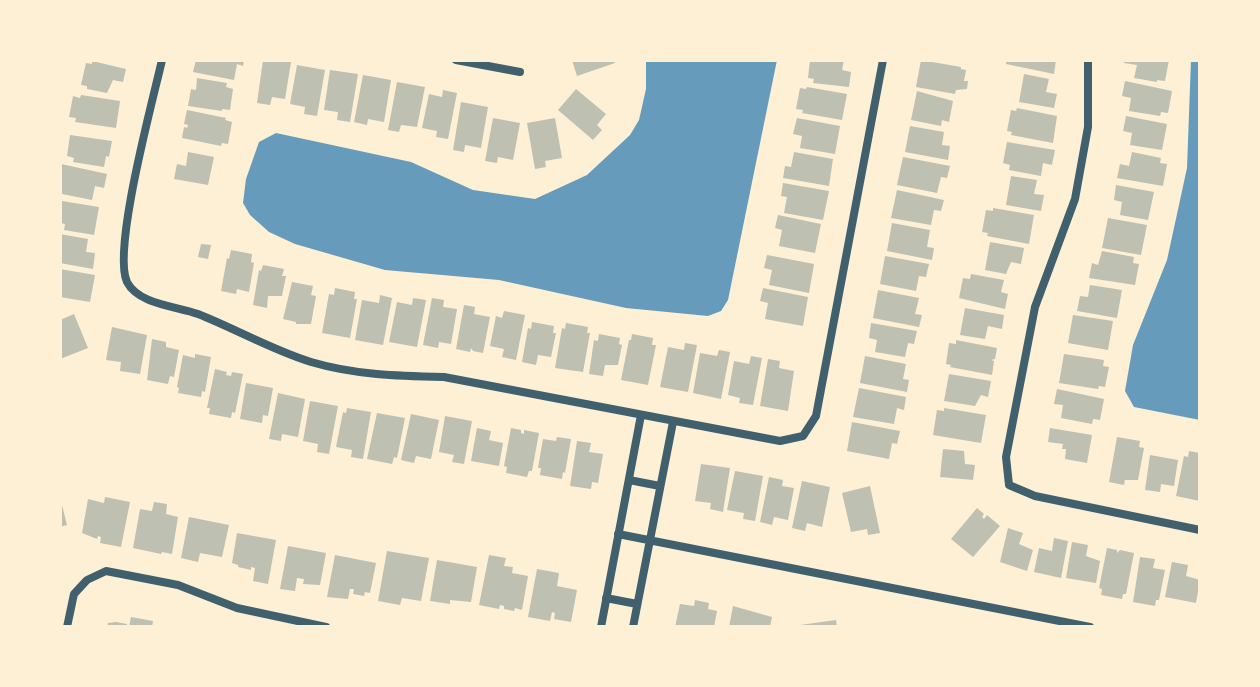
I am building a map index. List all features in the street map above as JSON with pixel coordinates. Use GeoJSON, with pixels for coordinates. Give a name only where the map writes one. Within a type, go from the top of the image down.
{"type":"FeatureCollection","features":[{"type":"Feature","properties":{"kind":"street"},"geometry":{"type":"LineString","coordinates":[[162,60],[131,195],[123,266],[128,284],[146,299],[196,314],[309,361],[348,371],[389,376],[444,377],[780,441],[803,436],[816,416],[883,60]]}},
{"type":"Feature","properties":{"kind":"street"},"geometry":{"type":"LineString","coordinates":[[456,60],[520,72]]}},
{"type":"Feature","properties":{"kind":"street"},"geometry":{"type":"LineString","coordinates":[[1088,60],[1088,127],[1075,199],[1035,307],[1006,457],[1009,485],[1035,496],[1200,530]]}},
{"type":"Feature","properties":{"kind":"street"},"geometry":{"type":"LineString","coordinates":[[601,627],[641,415]]}},
{"type":"Feature","properties":{"kind":"street"},"geometry":{"type":"LineString","coordinates":[[633,627],[673,422]]}},
{"type":"Feature","properties":{"kind":"street"},"geometry":{"type":"LineString","coordinates":[[629,480],[660,486]]}},
{"type":"Feature","properties":{"kind":"street"},"geometry":{"type":"LineString","coordinates":[[618,534],[1090,627]]}},
{"type":"Feature","properties":{"kind":"street"},"geometry":{"type":"LineString","coordinates":[[67,627],[74,594],[87,580],[106,571],[178,585],[237,608],[326,627]]}},
{"type":"Feature","properties":{"kind":"street"},"geometry":{"type":"LineString","coordinates":[[606,598],[637,604]]}},
{"type":"Feature","properties":{"kind":"water"},"geometry":{"type":"Polygon","coordinates":[[[646,60],[777,60],[728,300],[721,311],[708,316],[626,308],[499,280],[385,270],[295,244],[269,232],[250,215],[243,203],[246,179],[259,142],[276,133],[411,162],[473,190],[535,199],[587,175],[630,135],[639,120],[646,89],[646,60]]]}},
{"type":"Feature","properties":{"kind":"water"},"geometry":{"type":"Polygon","coordinates":[[[1191,60],[1200,60],[1200,420],[1134,407],[1125,391],[1133,345],[1167,260],[1187,168],[1191,60]]]}},
{"type":"Feature","properties":{"kind":"building"},"geometry":{"type":"Polygon","coordinates":[[[196,60],[244,60],[243,66],[237,64],[234,80],[193,72],[196,60]]]}},
{"type":"Feature","properties":{"kind":"building"},"geometry":{"type":"Polygon","coordinates":[[[263,60],[291,62],[285,99],[272,97],[270,105],[257,103],[263,60]]]}},
{"type":"Feature","properties":{"kind":"building"},"geometry":{"type":"Polygon","coordinates":[[[572,60],[614,60],[615,63],[577,76],[572,60]]]}},
{"type":"Feature","properties":{"kind":"building"},"geometry":{"type":"Polygon","coordinates":[[[810,60],[844,60],[842,70],[851,72],[849,87],[813,83],[814,79],[808,78],[810,60]]]}},
{"type":"Feature","properties":{"kind":"building"},"geometry":{"type":"Polygon","coordinates":[[[921,60],[966,70],[964,81],[968,81],[967,89],[956,90],[955,94],[916,87],[921,60]]]}},
{"type":"Feature","properties":{"kind":"building"},"geometry":{"type":"Polygon","coordinates":[[[1006,60],[1056,60],[1054,74],[1006,64],[1006,60]]]}},
{"type":"Feature","properties":{"kind":"building"},"geometry":{"type":"Polygon","coordinates":[[[1124,60],[1169,60],[1165,81],[1134,78],[1137,65],[1124,63],[1124,60]]]}},
{"type":"Feature","properties":{"kind":"building"},"geometry":{"type":"Polygon","coordinates":[[[92,61],[126,69],[123,82],[113,80],[107,93],[81,85],[86,63],[92,64],[92,61]]]}},
{"type":"Feature","properties":{"kind":"building"},"geometry":{"type":"Polygon","coordinates":[[[297,65],[325,70],[317,116],[304,114],[305,107],[290,104],[297,65]]]}},
{"type":"Feature","properties":{"kind":"building"},"geometry":{"type":"Polygon","coordinates":[[[330,70],[358,74],[350,122],[337,120],[338,112],[324,110],[330,70]]]}},
{"type":"Feature","properties":{"kind":"building"},"geometry":{"type":"Polygon","coordinates":[[[1024,74],[1049,79],[1046,92],[1057,94],[1054,108],[1019,102],[1024,74]]]}},
{"type":"Feature","properties":{"kind":"building"},"geometry":{"type":"Polygon","coordinates":[[[363,75],[391,80],[384,122],[368,119],[367,125],[354,122],[363,75]]]}},
{"type":"Feature","properties":{"kind":"building"},"geometry":{"type":"Polygon","coordinates":[[[197,78],[227,83],[226,87],[233,89],[230,110],[188,106],[191,89],[196,90],[197,78]]]}},
{"type":"Feature","properties":{"kind":"building"},"geometry":{"type":"Polygon","coordinates":[[[1125,81],[1172,91],[1168,113],[1161,112],[1160,116],[1129,111],[1131,98],[1122,96],[1125,81]]]}},
{"type":"Feature","properties":{"kind":"building"},"geometry":{"type":"Polygon","coordinates":[[[397,82],[425,87],[417,127],[401,125],[399,132],[388,130],[397,82]]]}},
{"type":"Feature","properties":{"kind":"building"},"geometry":{"type":"Polygon","coordinates":[[[800,88],[847,94],[842,120],[802,113],[803,110],[796,109],[800,88]]]}},
{"type":"Feature","properties":{"kind":"building"},"geometry":{"type":"Polygon","coordinates":[[[576,89],[606,114],[597,125],[602,130],[593,140],[558,110],[576,89]]]}},
{"type":"Feature","properties":{"kind":"building"},"geometry":{"type":"Polygon","coordinates":[[[443,90],[457,93],[448,139],[436,137],[437,131],[422,128],[429,94],[442,97],[443,90]]]}},
{"type":"Feature","properties":{"kind":"building"},"geometry":{"type":"Polygon","coordinates":[[[917,91],[953,101],[949,122],[942,120],[941,126],[911,120],[917,91]]]}},
{"type":"Feature","properties":{"kind":"building"},"geometry":{"type":"Polygon","coordinates":[[[81,95],[120,101],[116,128],[75,122],[76,118],[69,117],[73,96],[80,98],[81,95]]]}},
{"type":"Feature","properties":{"kind":"building"},"geometry":{"type":"Polygon","coordinates":[[[461,102],[488,107],[481,148],[465,145],[464,152],[453,150],[461,102]]]}},
{"type":"Feature","properties":{"kind":"building"},"geometry":{"type":"Polygon","coordinates":[[[1017,108],[1057,116],[1053,143],[1011,135],[1012,132],[1007,131],[1011,110],[1016,111],[1017,108]]]}},
{"type":"Feature","properties":{"kind":"building"},"geometry":{"type":"Polygon","coordinates":[[[187,110],[232,122],[228,144],[222,143],[221,146],[182,138],[184,127],[188,125],[184,124],[187,110]]]}},
{"type":"Feature","properties":{"kind":"building"},"geometry":{"type":"Polygon","coordinates":[[[1126,116],[1167,124],[1162,150],[1130,145],[1132,133],[1123,131],[1126,116]]]}},
{"type":"Feature","properties":{"kind":"building"},"geometry":{"type":"Polygon","coordinates":[[[493,118],[520,123],[513,160],[498,157],[497,163],[485,161],[493,118]]]}},
{"type":"Feature","properties":{"kind":"building"},"geometry":{"type":"Polygon","coordinates":[[[555,118],[562,158],[545,161],[546,167],[535,169],[527,123],[555,118]]]}},
{"type":"Feature","properties":{"kind":"building"},"geometry":{"type":"Polygon","coordinates":[[[797,118],[840,126],[835,154],[800,148],[802,136],[793,134],[797,118]]]}},
{"type":"Feature","properties":{"kind":"building"},"geometry":{"type":"Polygon","coordinates":[[[910,126],[944,132],[942,145],[950,146],[948,160],[905,152],[910,126]]]}},
{"type":"Feature","properties":{"kind":"building"},"geometry":{"type":"Polygon","coordinates":[[[70,135],[112,141],[104,167],[73,162],[74,158],[67,156],[70,135]]]}},
{"type":"Feature","properties":{"kind":"building"},"geometry":{"type":"Polygon","coordinates":[[[1007,142],[1055,150],[1052,165],[1043,163],[1041,176],[1009,170],[1010,165],[1003,163],[1007,142]]]}},
{"type":"Feature","properties":{"kind":"building"},"geometry":{"type":"Polygon","coordinates":[[[188,152],[214,157],[208,185],[174,179],[177,164],[186,166],[188,152]]]}},
{"type":"Feature","properties":{"kind":"building"},"geometry":{"type":"Polygon","coordinates":[[[794,152],[833,159],[829,186],[783,178],[785,166],[791,167],[794,152]]]}},
{"type":"Feature","properties":{"kind":"building"},"geometry":{"type":"Polygon","coordinates":[[[1132,152],[1161,158],[1160,163],[1167,164],[1163,186],[1117,178],[1120,164],[1129,166],[1132,152]]]}},
{"type":"Feature","properties":{"kind":"building"},"geometry":{"type":"Polygon","coordinates":[[[903,157],[950,166],[947,178],[941,177],[937,193],[897,185],[903,157]]]}},
{"type":"Feature","properties":{"kind":"building"},"geometry":{"type":"Polygon","coordinates":[[[61,164],[107,174],[104,188],[95,186],[92,200],[62,194],[61,164]]]}},
{"type":"Feature","properties":{"kind":"building"},"geometry":{"type":"Polygon","coordinates":[[[1011,176],[1037,180],[1034,194],[1044,195],[1041,211],[1006,205],[1011,176]]]}},
{"type":"Feature","properties":{"kind":"building"},"geometry":{"type":"Polygon","coordinates":[[[783,183],[829,191],[823,220],[784,213],[787,197],[781,196],[783,183]]]}},
{"type":"Feature","properties":{"kind":"building"},"geometry":{"type":"Polygon","coordinates":[[[1116,185],[1154,192],[1148,220],[1120,215],[1122,202],[1114,200],[1116,185]]]}},
{"type":"Feature","properties":{"kind":"building"},"geometry":{"type":"Polygon","coordinates":[[[897,190],[944,200],[941,211],[934,210],[931,225],[891,218],[897,190]]]}},
{"type":"Feature","properties":{"kind":"building"},"geometry":{"type":"Polygon","coordinates":[[[62,201],[99,207],[94,235],[64,230],[65,224],[60,223],[62,201]]]}},
{"type":"Feature","properties":{"kind":"building"},"geometry":{"type":"Polygon","coordinates":[[[993,208],[1034,215],[1029,244],[987,236],[988,233],[982,232],[986,210],[993,211],[993,208]]]}},
{"type":"Feature","properties":{"kind":"building"},"geometry":{"type":"Polygon","coordinates":[[[778,215],[821,224],[815,253],[779,246],[782,230],[775,228],[778,215]]]}},
{"type":"Feature","properties":{"kind":"building"},"geometry":{"type":"Polygon","coordinates":[[[1108,218],[1147,225],[1141,255],[1102,248],[1108,218]]]}},
{"type":"Feature","properties":{"kind":"building"},"geometry":{"type":"Polygon","coordinates":[[[892,223],[930,230],[927,247],[934,248],[932,260],[887,251],[892,223]]]}},
{"type":"Feature","properties":{"kind":"building"},"geometry":{"type":"Polygon","coordinates":[[[60,234],[88,239],[86,252],[95,253],[93,269],[60,263],[60,234]]]}},
{"type":"Feature","properties":{"kind":"building"},"geometry":{"type":"Polygon","coordinates":[[[990,242],[1024,248],[1021,264],[1011,262],[1006,274],[985,270],[990,242]]]}},
{"type":"Feature","properties":{"kind":"building"},"geometry":{"type":"Polygon","coordinates":[[[201,244],[211,245],[208,259],[198,257],[201,244]]]}},
{"type":"Feature","properties":{"kind":"building"},"geometry":{"type":"Polygon","coordinates":[[[231,250],[252,254],[251,262],[254,263],[249,292],[237,289],[236,294],[221,291],[231,250]]]}},
{"type":"Feature","properties":{"kind":"building"},"geometry":{"type":"Polygon","coordinates":[[[1102,251],[1134,257],[1133,263],[1139,264],[1135,285],[1089,278],[1092,263],[1098,265],[1102,251]]]}},
{"type":"Feature","properties":{"kind":"building"},"geometry":{"type":"Polygon","coordinates":[[[767,255],[814,264],[809,293],[769,285],[772,270],[764,268],[767,255]]]}},
{"type":"Feature","properties":{"kind":"building"},"geometry":{"type":"Polygon","coordinates":[[[885,256],[929,264],[926,277],[919,276],[916,291],[880,284],[885,256]]]}},
{"type":"Feature","properties":{"kind":"building"},"geometry":{"type":"Polygon","coordinates":[[[263,265],[284,269],[282,276],[286,276],[282,296],[268,296],[267,308],[253,305],[259,270],[263,265]]]}},
{"type":"Feature","properties":{"kind":"building"},"geometry":{"type":"Polygon","coordinates":[[[60,269],[95,275],[90,302],[60,297],[60,269]]]}},
{"type":"Feature","properties":{"kind":"building"},"geometry":{"type":"Polygon","coordinates":[[[971,274],[1004,280],[1001,292],[1008,294],[1005,309],[959,298],[963,278],[970,279],[971,274]]]}},
{"type":"Feature","properties":{"kind":"building"},"geometry":{"type":"Polygon","coordinates":[[[292,282],[313,286],[311,295],[316,296],[311,324],[296,324],[283,319],[292,282]]]}},
{"type":"Feature","properties":{"kind":"building"},"geometry":{"type":"Polygon","coordinates":[[[1090,285],[1122,290],[1117,318],[1077,311],[1080,296],[1088,297],[1090,285]]]}},
{"type":"Feature","properties":{"kind":"building"},"geometry":{"type":"Polygon","coordinates":[[[335,288],[355,292],[354,299],[357,299],[350,338],[322,333],[329,294],[334,295],[335,288]]]}},
{"type":"Feature","properties":{"kind":"building"},"geometry":{"type":"Polygon","coordinates":[[[763,288],[808,297],[803,326],[765,319],[768,303],[760,301],[763,288]]]}},
{"type":"Feature","properties":{"kind":"building"},"geometry":{"type":"Polygon","coordinates":[[[878,290],[919,298],[915,314],[922,315],[919,327],[873,318],[878,290]]]}},
{"type":"Feature","properties":{"kind":"building"},"geometry":{"type":"Polygon","coordinates":[[[380,295],[392,298],[383,345],[355,340],[362,300],[379,303],[380,295]]]}},
{"type":"Feature","properties":{"kind":"building"},"geometry":{"type":"Polygon","coordinates":[[[413,298],[426,300],[417,347],[389,342],[397,302],[412,305],[413,298]]]}},
{"type":"Feature","properties":{"kind":"building"},"geometry":{"type":"Polygon","coordinates":[[[432,298],[444,300],[443,307],[457,309],[451,344],[439,342],[438,348],[423,345],[432,298]]]}},
{"type":"Feature","properties":{"kind":"building"},"geometry":{"type":"Polygon","coordinates":[[[464,305],[475,307],[474,314],[490,317],[483,353],[471,348],[470,352],[456,349],[464,305]]]}},
{"type":"Feature","properties":{"kind":"building"},"geometry":{"type":"Polygon","coordinates":[[[965,308],[1004,315],[1002,329],[988,326],[985,339],[960,335],[965,308]]]}},
{"type":"Feature","properties":{"kind":"building"},"geometry":{"type":"Polygon","coordinates":[[[504,311],[525,315],[516,360],[502,357],[504,349],[490,346],[496,316],[502,318],[504,311]]]}},
{"type":"Feature","properties":{"kind":"building"},"geometry":{"type":"Polygon","coordinates":[[[74,314],[88,348],[60,359],[60,320],[74,314]]]}},
{"type":"Feature","properties":{"kind":"building"},"geometry":{"type":"Polygon","coordinates":[[[1073,315],[1113,321],[1108,350],[1068,343],[1073,315]]]}},
{"type":"Feature","properties":{"kind":"building"},"geometry":{"type":"Polygon","coordinates":[[[532,322],[554,326],[553,333],[556,333],[551,357],[538,355],[536,365],[522,362],[528,328],[531,329],[532,322]]]}},
{"type":"Feature","properties":{"kind":"building"},"geometry":{"type":"Polygon","coordinates":[[[566,323],[588,327],[587,333],[590,333],[583,372],[555,368],[562,328],[565,329],[566,323]]]}},
{"type":"Feature","properties":{"kind":"building"},"geometry":{"type":"Polygon","coordinates":[[[871,323],[917,331],[914,344],[908,343],[905,357],[875,352],[877,340],[869,338],[871,323]]]}},
{"type":"Feature","properties":{"kind":"building"},"geometry":{"type":"Polygon","coordinates":[[[112,327],[147,335],[140,374],[120,371],[121,362],[106,360],[112,327]]]}},
{"type":"Feature","properties":{"kind":"building"},"geometry":{"type":"Polygon","coordinates":[[[599,334],[620,338],[619,344],[622,345],[618,365],[605,365],[603,376],[589,374],[594,340],[598,341],[599,334]]]}},
{"type":"Feature","properties":{"kind":"building"},"geometry":{"type":"Polygon","coordinates":[[[632,334],[653,338],[652,345],[656,345],[648,385],[621,380],[632,334]]]}},
{"type":"Feature","properties":{"kind":"building"},"geometry":{"type":"Polygon","coordinates":[[[152,339],[166,342],[166,347],[179,350],[174,377],[170,376],[168,384],[147,380],[152,339]]]}},
{"type":"Feature","properties":{"kind":"building"},"geometry":{"type":"Polygon","coordinates":[[[956,340],[997,348],[995,359],[991,360],[994,361],[992,375],[946,364],[949,343],[956,344],[956,340]]]}},
{"type":"Feature","properties":{"kind":"building"},"geometry":{"type":"Polygon","coordinates":[[[685,343],[697,345],[688,392],[660,387],[668,347],[684,350],[685,343]]]}},
{"type":"Feature","properties":{"kind":"building"},"geometry":{"type":"Polygon","coordinates":[[[719,350],[730,352],[721,399],[693,393],[700,353],[717,356],[719,350]]]}},
{"type":"Feature","properties":{"kind":"building"},"geometry":{"type":"Polygon","coordinates":[[[195,354],[211,357],[205,392],[202,391],[201,397],[178,393],[177,387],[183,355],[195,358],[195,354]]]}},
{"type":"Feature","properties":{"kind":"building"},"geometry":{"type":"Polygon","coordinates":[[[1064,354],[1104,360],[1103,366],[1109,367],[1105,387],[1099,386],[1098,389],[1059,383],[1064,354]]]}},
{"type":"Feature","properties":{"kind":"building"},"geometry":{"type":"Polygon","coordinates":[[[751,356],[762,358],[753,405],[739,403],[740,398],[728,395],[734,361],[749,364],[751,356]]]}},
{"type":"Feature","properties":{"kind":"building"},"geometry":{"type":"Polygon","coordinates":[[[865,356],[906,364],[903,379],[909,380],[907,392],[860,383],[865,356]]]}},
{"type":"Feature","properties":{"kind":"building"},"geometry":{"type":"Polygon","coordinates":[[[768,359],[780,361],[779,368],[794,371],[788,411],[760,406],[768,359]]]}},
{"type":"Feature","properties":{"kind":"building"},"geometry":{"type":"Polygon","coordinates":[[[215,369],[231,376],[232,372],[243,374],[235,413],[232,412],[231,418],[209,414],[210,408],[207,408],[215,369]]]}},
{"type":"Feature","properties":{"kind":"building"},"geometry":{"type":"Polygon","coordinates":[[[949,374],[991,381],[988,397],[981,395],[975,406],[944,401],[949,374]]]}},
{"type":"Feature","properties":{"kind":"building"},"geometry":{"type":"Polygon","coordinates":[[[246,383],[273,388],[268,416],[263,415],[262,423],[240,419],[246,383]]]}},
{"type":"Feature","properties":{"kind":"building"},"geometry":{"type":"Polygon","coordinates":[[[859,388],[906,397],[904,410],[897,408],[894,424],[853,417],[859,388]]]}},
{"type":"Feature","properties":{"kind":"building"},"geometry":{"type":"Polygon","coordinates":[[[1057,389],[1104,399],[1100,420],[1093,419],[1092,424],[1061,418],[1063,405],[1054,404],[1057,389]]]}},
{"type":"Feature","properties":{"kind":"building"},"geometry":{"type":"Polygon","coordinates":[[[278,393],[305,399],[298,437],[282,434],[281,441],[269,439],[278,393]]]}},
{"type":"Feature","properties":{"kind":"building"},"geometry":{"type":"Polygon","coordinates":[[[310,401],[338,406],[329,454],[317,452],[318,444],[303,441],[310,401]]]}},
{"type":"Feature","properties":{"kind":"building"},"geometry":{"type":"Polygon","coordinates":[[[347,408],[371,412],[363,459],[351,457],[352,450],[336,447],[343,412],[346,413],[347,408]]]}},
{"type":"Feature","properties":{"kind":"building"},"geometry":{"type":"Polygon","coordinates":[[[944,408],[986,415],[981,443],[933,435],[937,410],[944,411],[944,408]]]}},
{"type":"Feature","properties":{"kind":"building"},"geometry":{"type":"Polygon","coordinates":[[[377,413],[405,418],[397,458],[394,457],[392,464],[367,459],[377,413]]]}},
{"type":"Feature","properties":{"kind":"building"},"geometry":{"type":"Polygon","coordinates":[[[411,414],[439,420],[431,459],[416,456],[414,463],[401,460],[411,414]]]}},
{"type":"Feature","properties":{"kind":"building"},"geometry":{"type":"Polygon","coordinates":[[[445,416],[472,421],[464,464],[452,462],[454,455],[439,452],[445,416]]]}},
{"type":"Feature","properties":{"kind":"building"},"geometry":{"type":"Polygon","coordinates":[[[852,422],[900,431],[897,444],[892,443],[889,459],[847,451],[852,422]]]}},
{"type":"Feature","properties":{"kind":"building"},"geometry":{"type":"Polygon","coordinates":[[[477,428],[491,431],[489,440],[503,443],[499,466],[471,461],[477,428]]]}},
{"type":"Feature","properties":{"kind":"building"},"geometry":{"type":"Polygon","coordinates":[[[511,428],[524,434],[524,430],[539,433],[532,471],[527,477],[506,473],[507,467],[504,466],[511,428]]]}},
{"type":"Feature","properties":{"kind":"building"},"geometry":{"type":"Polygon","coordinates":[[[1050,428],[1092,435],[1087,463],[1065,459],[1063,444],[1048,442],[1050,428]]]}},
{"type":"Feature","properties":{"kind":"building"},"geometry":{"type":"Polygon","coordinates":[[[557,437],[571,439],[562,479],[540,475],[541,468],[538,468],[543,439],[556,441],[557,437]]]}},
{"type":"Feature","properties":{"kind":"building"},"geometry":{"type":"Polygon","coordinates":[[[1117,437],[1140,441],[1139,447],[1144,448],[1138,480],[1125,480],[1124,485],[1109,482],[1117,437]]]}},
{"type":"Feature","properties":{"kind":"building"},"geometry":{"type":"Polygon","coordinates":[[[577,441],[591,443],[589,452],[603,454],[598,483],[592,482],[591,489],[570,486],[577,441]]]}},
{"type":"Feature","properties":{"kind":"building"},"geometry":{"type":"Polygon","coordinates":[[[943,449],[964,451],[965,464],[975,465],[973,480],[940,477],[943,449]]]}},
{"type":"Feature","properties":{"kind":"building"},"geometry":{"type":"Polygon","coordinates":[[[1189,451],[1200,453],[1200,501],[1176,496],[1184,456],[1188,457],[1189,451]]]}},
{"type":"Feature","properties":{"kind":"building"},"geometry":{"type":"Polygon","coordinates":[[[1150,455],[1178,460],[1174,486],[1161,484],[1160,492],[1145,490],[1150,455]]]}},
{"type":"Feature","properties":{"kind":"building"},"geometry":{"type":"Polygon","coordinates":[[[701,464],[730,468],[723,512],[710,509],[711,503],[695,501],[701,464]]]}},
{"type":"Feature","properties":{"kind":"building"},"geometry":{"type":"Polygon","coordinates":[[[735,471],[763,476],[755,521],[743,519],[744,513],[727,510],[735,471]]]}},
{"type":"Feature","properties":{"kind":"building"},"geometry":{"type":"Polygon","coordinates":[[[769,477],[783,480],[782,486],[794,488],[788,520],[774,517],[772,525],[760,522],[769,477]]]}},
{"type":"Feature","properties":{"kind":"building"},"geometry":{"type":"Polygon","coordinates":[[[802,481],[830,487],[822,527],[807,523],[805,531],[792,528],[802,481]]]}},
{"type":"Feature","properties":{"kind":"building"},"geometry":{"type":"Polygon","coordinates":[[[870,486],[880,533],[868,535],[867,529],[851,532],[842,493],[870,486]]]}},
{"type":"Feature","properties":{"kind":"building"},"geometry":{"type":"Polygon","coordinates":[[[60,497],[67,525],[60,527],[60,497]]]}},
{"type":"Feature","properties":{"kind":"building"},"geometry":{"type":"Polygon","coordinates":[[[105,497],[130,502],[121,547],[100,543],[101,537],[97,539],[82,533],[88,499],[104,503],[105,497]]]}},
{"type":"Feature","properties":{"kind":"building"},"geometry":{"type":"Polygon","coordinates":[[[154,502],[167,504],[166,514],[178,517],[172,554],[133,548],[140,509],[152,511],[154,502]]]}},
{"type":"Feature","properties":{"kind":"building"},"geometry":{"type":"Polygon","coordinates":[[[977,508],[984,514],[984,519],[987,515],[1000,526],[973,557],[951,539],[977,508]]]}},
{"type":"Feature","properties":{"kind":"building"},"geometry":{"type":"Polygon","coordinates":[[[189,517],[229,525],[222,557],[200,553],[198,562],[181,558],[189,517]]]}},
{"type":"Feature","properties":{"kind":"building"},"geometry":{"type":"Polygon","coordinates":[[[1008,528],[1023,533],[1019,544],[1033,550],[1027,571],[1000,562],[1008,528]]]}},
{"type":"Feature","properties":{"kind":"building"},"geometry":{"type":"Polygon","coordinates":[[[237,533],[276,540],[268,584],[253,581],[255,568],[251,567],[251,570],[232,563],[237,533]]]}},
{"type":"Feature","properties":{"kind":"building"},"geometry":{"type":"Polygon","coordinates":[[[1054,538],[1068,541],[1061,578],[1034,572],[1039,548],[1052,551],[1054,538]]]}},
{"type":"Feature","properties":{"kind":"building"},"geometry":{"type":"Polygon","coordinates":[[[1072,542],[1088,545],[1086,556],[1100,561],[1096,583],[1066,578],[1072,542]]]}},
{"type":"Feature","properties":{"kind":"building"},"geometry":{"type":"Polygon","coordinates":[[[288,546],[326,553],[320,585],[303,584],[304,579],[297,578],[295,591],[280,589],[288,546]]]}},
{"type":"Feature","properties":{"kind":"building"},"geometry":{"type":"Polygon","coordinates":[[[1107,548],[1117,550],[1117,553],[1120,550],[1134,553],[1126,594],[1122,599],[1101,595],[1102,589],[1099,588],[1107,548]]]}},
{"type":"Feature","properties":{"kind":"building"},"geometry":{"type":"Polygon","coordinates":[[[387,551],[429,558],[421,601],[402,598],[400,605],[378,601],[387,551]]]}},
{"type":"Feature","properties":{"kind":"building"},"geometry":{"type":"Polygon","coordinates":[[[335,555],[376,563],[370,593],[365,592],[364,596],[353,594],[354,589],[350,589],[348,599],[327,597],[335,555]]]}},
{"type":"Feature","properties":{"kind":"building"},"geometry":{"type":"Polygon","coordinates":[[[489,555],[506,558],[504,566],[513,567],[512,573],[528,576],[522,610],[504,609],[500,605],[499,609],[479,605],[489,555]]]}},
{"type":"Feature","properties":{"kind":"building"},"geometry":{"type":"Polygon","coordinates":[[[1140,557],[1155,559],[1153,568],[1165,570],[1155,606],[1133,602],[1140,557]]]}},
{"type":"Feature","properties":{"kind":"building"},"geometry":{"type":"Polygon","coordinates":[[[437,560],[477,567],[471,602],[450,600],[450,604],[430,601],[437,560]]]}},
{"type":"Feature","properties":{"kind":"building"},"geometry":{"type":"Polygon","coordinates":[[[1172,562],[1188,565],[1186,576],[1200,580],[1196,603],[1165,597],[1172,562]]]}},
{"type":"Feature","properties":{"kind":"building"},"geometry":{"type":"Polygon","coordinates":[[[537,569],[559,573],[557,586],[577,590],[571,622],[554,619],[555,613],[552,612],[550,621],[528,617],[537,569]]]}},
{"type":"Feature","properties":{"kind":"building"},"geometry":{"type":"Polygon","coordinates":[[[695,600],[709,603],[708,609],[717,611],[714,627],[675,627],[680,604],[694,606],[695,600]]]}},
{"type":"Feature","properties":{"kind":"building"},"geometry":{"type":"Polygon","coordinates":[[[733,606],[772,617],[770,627],[729,627],[733,606]]]}},
{"type":"Feature","properties":{"kind":"building"},"geometry":{"type":"Polygon","coordinates":[[[131,617],[153,621],[152,627],[129,627],[131,617]]]}},
{"type":"Feature","properties":{"kind":"building"},"geometry":{"type":"Polygon","coordinates":[[[836,620],[837,627],[800,627],[800,625],[836,620]]]}},
{"type":"Feature","properties":{"kind":"building"},"geometry":{"type":"Polygon","coordinates":[[[108,623],[127,624],[126,627],[107,627],[108,623]]]}}]}
